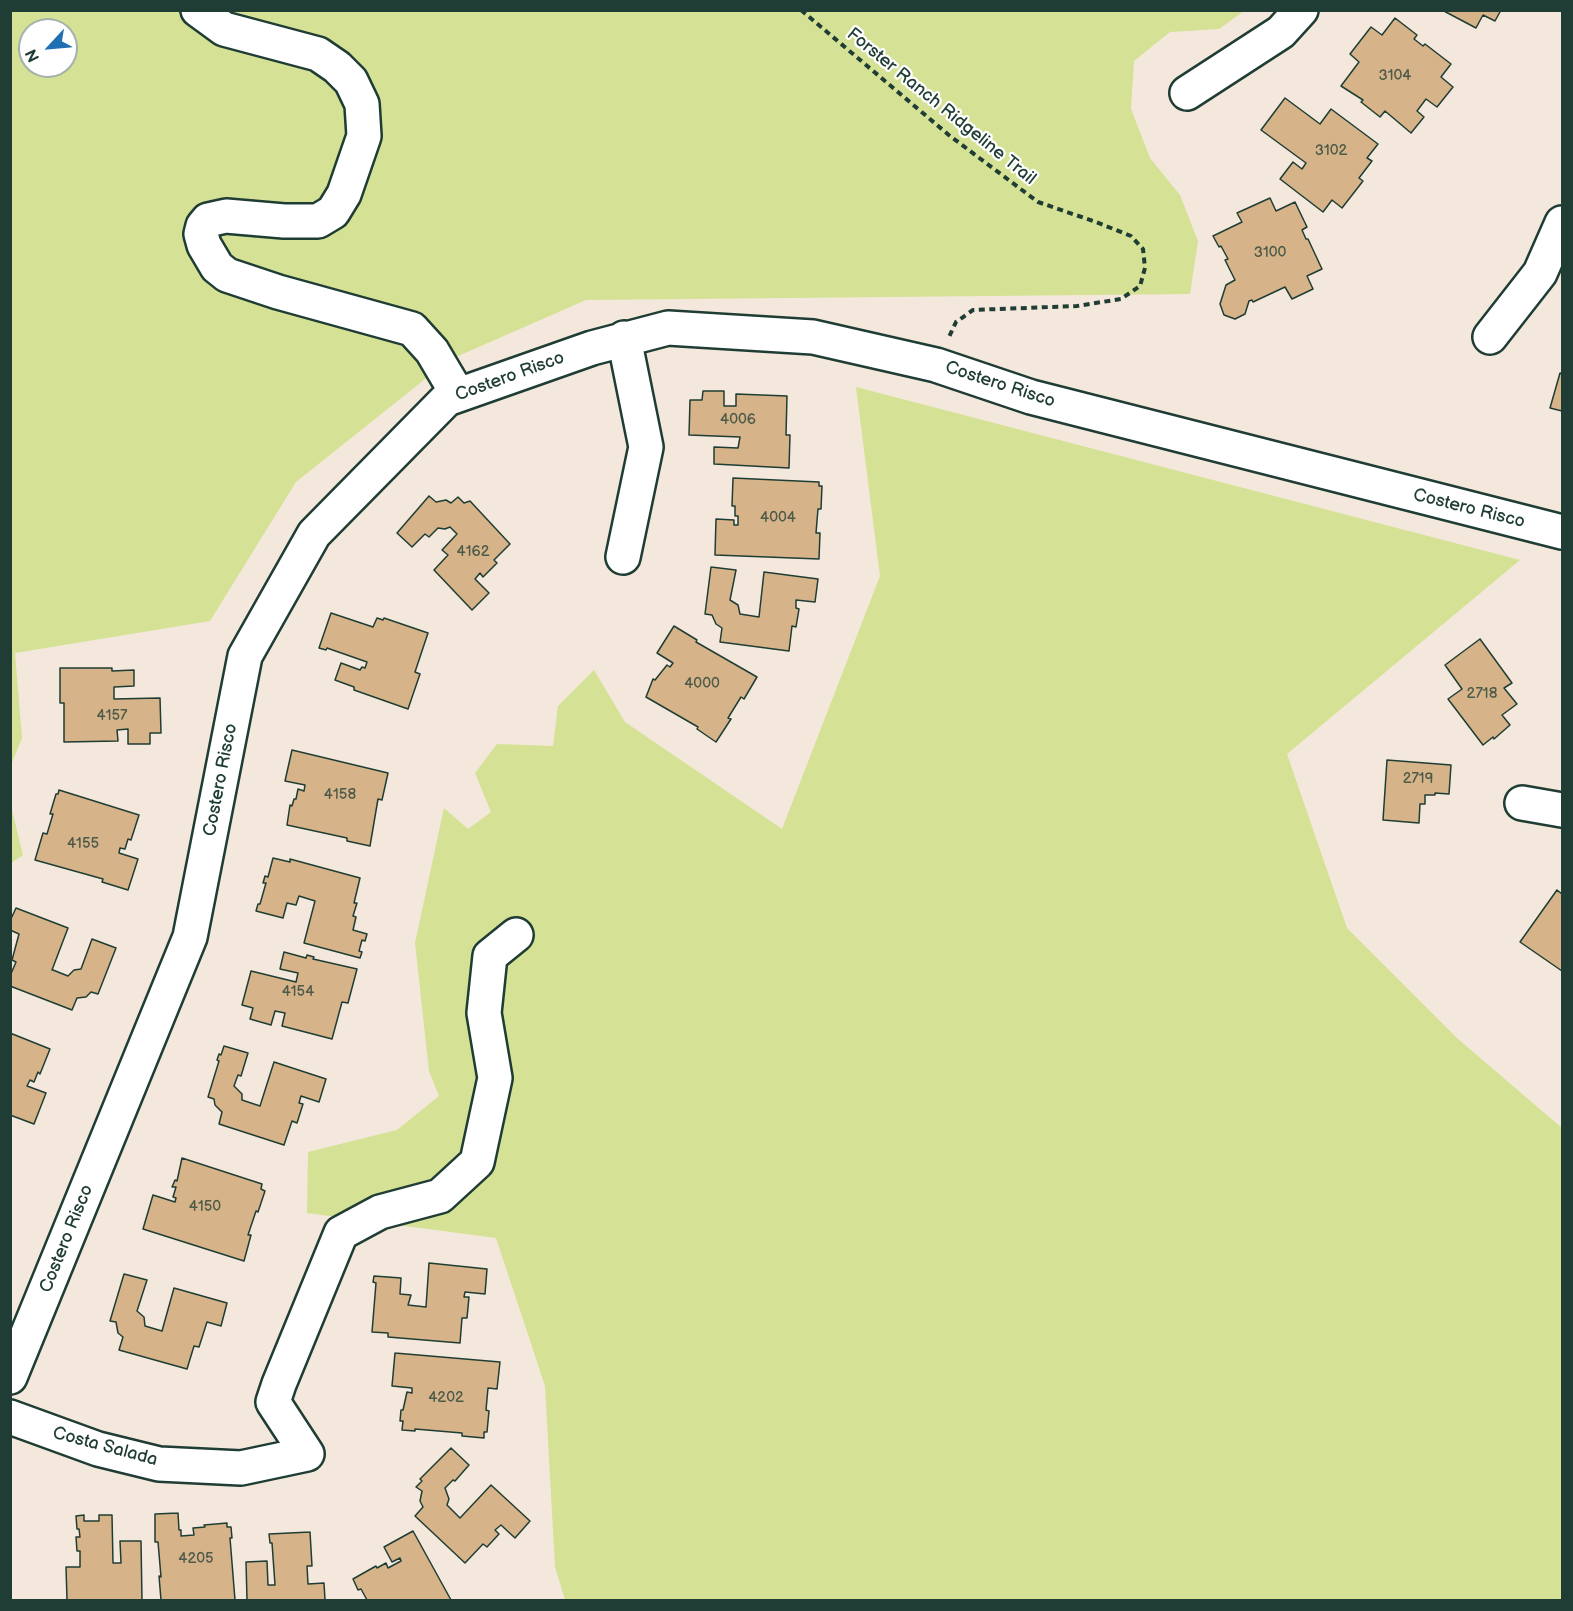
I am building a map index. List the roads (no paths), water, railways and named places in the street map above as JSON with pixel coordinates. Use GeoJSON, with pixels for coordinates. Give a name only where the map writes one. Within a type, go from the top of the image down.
{"type":"FeatureCollection","features":[{"type":"Feature","properties":{"kind":"street"},"geometry":{"type":"LineString","coordinates":[[198,10],[224,29],[318,54],[337,67],[351,81],[362,104],[364,135],[344,194],[333,212],[318,221],[284,221],[226,216],[208,220],[201,234],[204,245],[217,267],[227,275],[278,292],[412,329],[432,351],[458,395]]}},
{"type":"Feature","properties":{"kind":"street"},"geometry":{"type":"LineString","coordinates":[[1187,93],[1281,32],[1301,10]]}},
{"type":"Feature","properties":{"kind":"street"},"geometry":{"type":"LineString","coordinates":[[1490,337],[1540,273],[1563,224]]}},
{"type":"Feature","properties":{"kind":"street","name":"Costero Risco"},"geometry":{"type":"LineString","coordinates":[[10,1377],[190,937],[245,656],[314,534],[447,399],[624,338],[668,328],[813,337],[936,365],[1031,397],[1563,532]]}},
{"type":"Feature","properties":{"kind":"street"},"geometry":{"type":"LineString","coordinates":[[623,557],[646,447],[624,338]]}},
{"type":"Feature","properties":{"kind":"street"},"geometry":{"type":"LineString","coordinates":[[1522,803],[1563,810]]}},
{"type":"Feature","properties":{"kind":"street","name":"Costa Salada"},"geometry":{"type":"LineString","coordinates":[[10,1418],[98,1449],[159,1464],[241,1468],[307,1454],[273,1402],[279,1384],[341,1233],[380,1212],[440,1196],[477,1162],[495,1078],[484,1013],[490,956],[516,935]]}}]}
